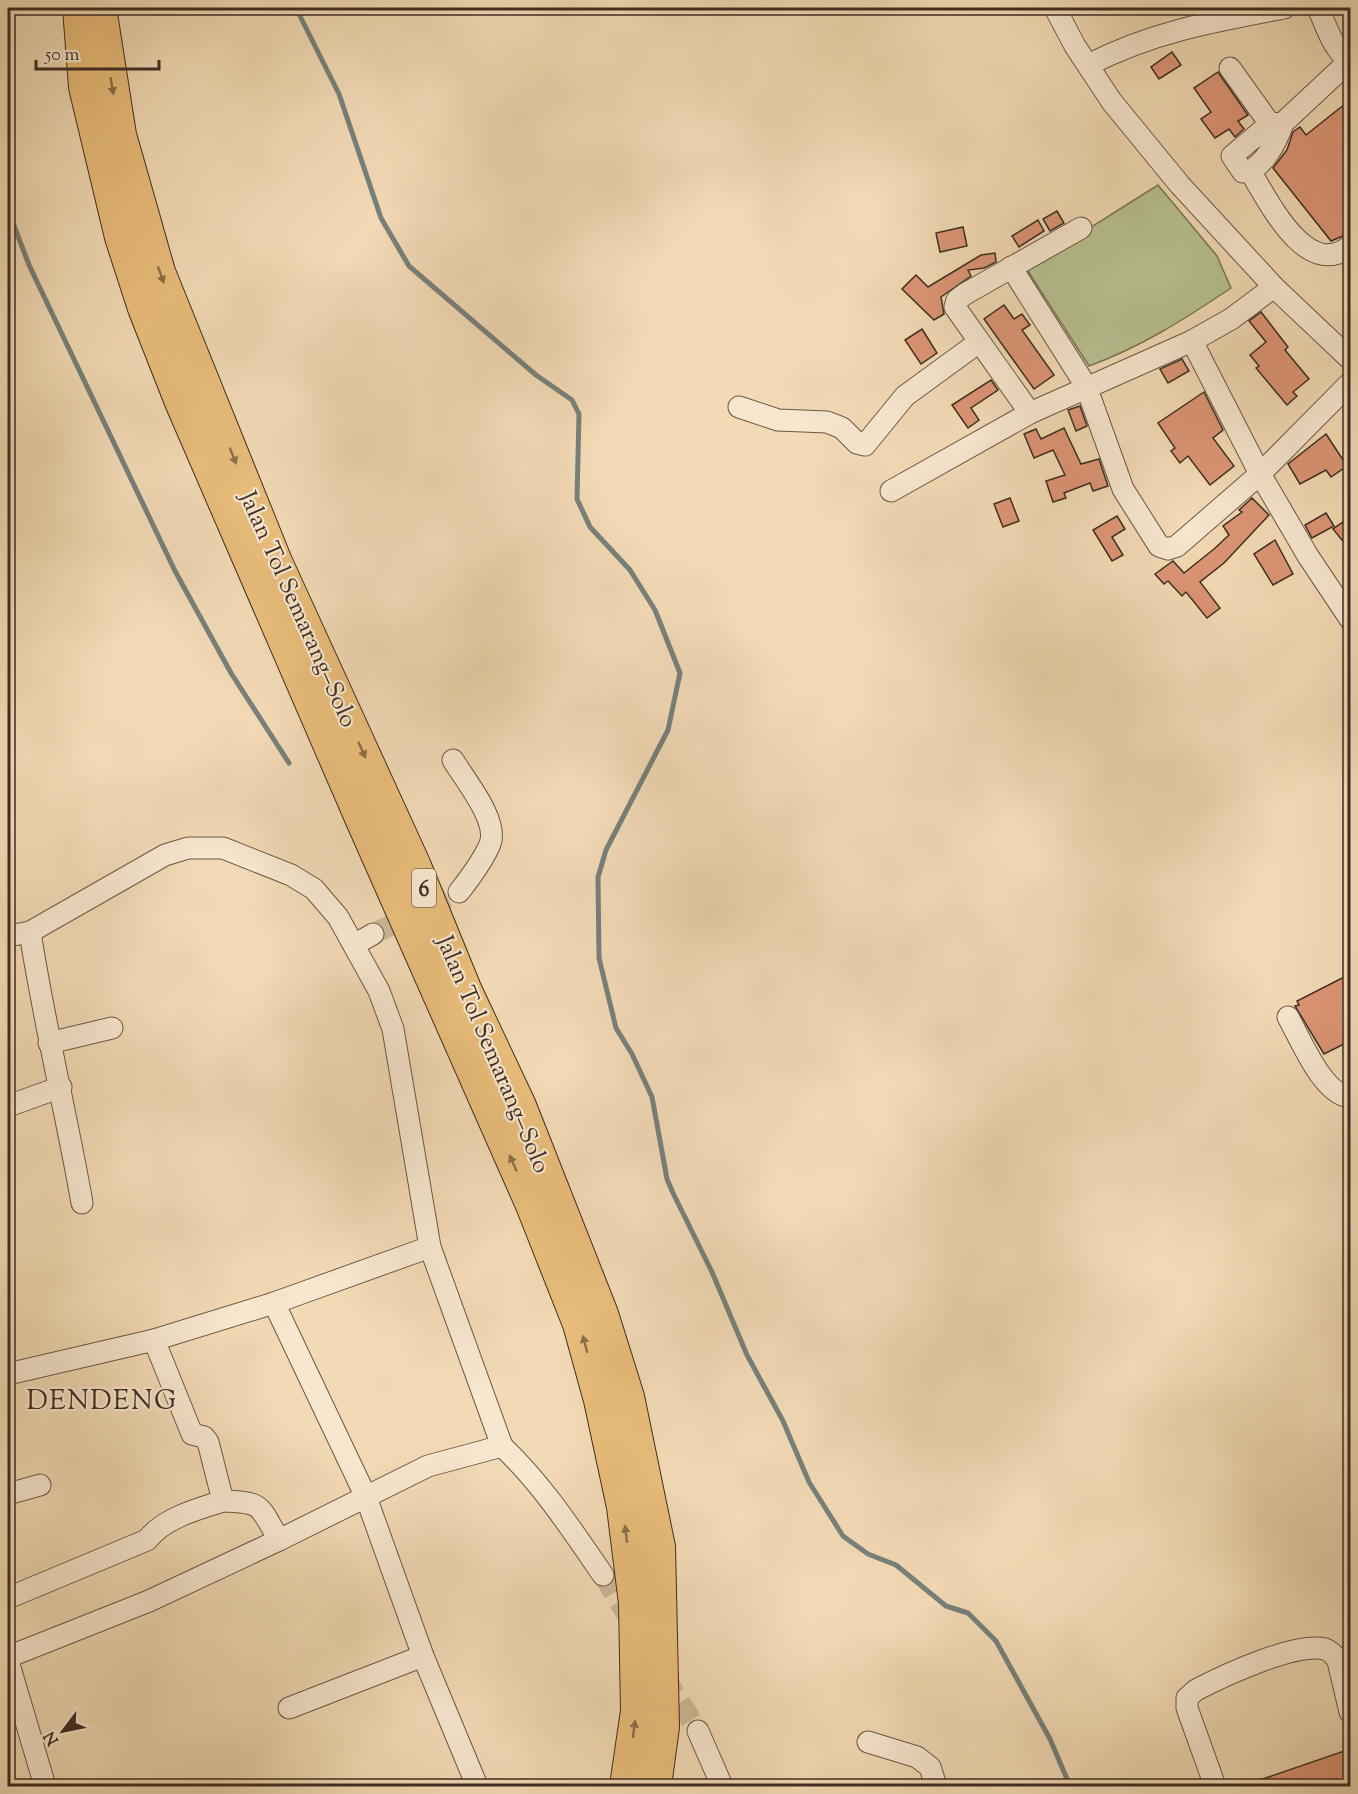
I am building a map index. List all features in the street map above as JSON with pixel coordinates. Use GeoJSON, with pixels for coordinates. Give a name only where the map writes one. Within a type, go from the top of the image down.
{"type":"FeatureCollection","features":[{"type":"Feature","properties":{"kind":"highway","name":"Jalan Tol Semarang–Solo"},"geometry":{"type":"LineString","coordinates":[[79,8],[85,87],[121,237],[144,308],[186,413],[351,796],[532,1205],[579,1324],[600,1400],[623,1507],[635,1603],[637,1711],[626,1786]]}},
{"type":"Feature","properties":{"kind":"highway","name":"Jalan Tol Semarang–Solo"},"geometry":{"type":"LineString","coordinates":[[100,8],[120,135],[159,272],[276,562],[414,864],[465,989],[520,1106],[603,1314],[628,1396],[659,1547],[663,1727],[655,1786]]}},
{"type":"Feature","properties":{"kind":"street"},"geometry":{"type":"LineString","coordinates":[[1055,8],[1112,102],[1180,185],[1274,287],[1350,359]]}},
{"type":"Feature","properties":{"kind":"street"},"geometry":{"type":"LineString","coordinates":[[1088,65],[1125,46],[1171,30],[1284,8]]}},
{"type":"Feature","properties":{"kind":"street"},"geometry":{"type":"LineString","coordinates":[[1276,124],[1344,66],[1348,59],[1318,8]]}},
{"type":"Feature","properties":{"kind":"street"},"geometry":{"type":"LineString","coordinates":[[1230,68],[1276,124],[1278,138],[1266,156],[1250,171],[1294,237],[1312,253],[1327,256],[1350,246]]}},
{"type":"Feature","properties":{"kind":"street"},"geometry":{"type":"LineString","coordinates":[[1030,413],[955,307],[957,300],[1081,228]]}},
{"type":"Feature","properties":{"kind":"street"},"geometry":{"type":"LineString","coordinates":[[1011,267],[1086,386],[1123,489],[1159,546],[1168,549],[1176,546],[1260,474],[1350,383]]}},
{"type":"Feature","properties":{"kind":"street"},"geometry":{"type":"LineString","coordinates":[[891,491],[1030,413],[1086,386],[1192,341],[1231,318],[1274,287]]}},
{"type":"Feature","properties":{"kind":"street"},"geometry":{"type":"LineString","coordinates":[[1192,341],[1260,474],[1308,556],[1350,620]]}},
{"type":"Feature","properties":{"kind":"street"},"geometry":{"type":"LineString","coordinates":[[739,408],[778,420],[827,422],[842,428],[856,443],[865,445],[905,396],[979,342]]}},
{"type":"Feature","properties":{"kind":"street"},"geometry":{"type":"LineString","coordinates":[[453,760],[489,819],[492,831],[490,844],[459,892]]}},
{"type":"Feature","properties":{"kind":"street"},"geometry":{"type":"LineString","coordinates":[[8,936],[30,932],[165,855],[188,848],[223,848],[291,875],[314,890],[338,917],[354,945],[379,991],[393,1029],[430,1247],[502,1446],[520,1463],[555,1506],[603,1575]]}},
{"type":"Feature","properties":{"kind":"street"},"geometry":{"type":"LineString","coordinates":[[30,932],[82,1203]]}},
{"type":"Feature","properties":{"kind":"street"},"geometry":{"type":"LineString","coordinates":[[354,945],[373,934]]}},
{"type":"Feature","properties":{"kind":"street"},"geometry":{"type":"LineString","coordinates":[[1288,1017],[1322,1077],[1339,1095],[1350,1097]]}},
{"type":"Feature","properties":{"kind":"street"},"geometry":{"type":"LineString","coordinates":[[50,1043],[112,1028]]}},
{"type":"Feature","properties":{"kind":"street"},"geometry":{"type":"LineString","coordinates":[[8,1106],[61,1088]]}},
{"type":"Feature","properties":{"kind":"street"},"geometry":{"type":"LineString","coordinates":[[8,1374],[154,1340],[274,1303],[430,1247]]}},
{"type":"Feature","properties":{"kind":"street"},"geometry":{"type":"LineString","coordinates":[[274,1303],[366,1497],[423,1656],[475,1781]]}},
{"type":"Feature","properties":{"kind":"street"},"geometry":{"type":"LineString","coordinates":[[154,1340],[192,1434],[204,1437],[208,1442],[223,1501]]}},
{"type":"Feature","properties":{"kind":"street"},"geometry":{"type":"LineString","coordinates":[[8,1657],[149,1601],[428,1466],[502,1446]]}},
{"type":"Feature","properties":{"kind":"street"},"geometry":{"type":"LineString","coordinates":[[8,1494],[40,1485]]}},
{"type":"Feature","properties":{"kind":"street"},"geometry":{"type":"LineString","coordinates":[[8,1598],[147,1540],[154,1531],[173,1521],[223,1501],[252,1502],[260,1509],[279,1540]]}},
{"type":"Feature","properties":{"kind":"street"},"geometry":{"type":"LineString","coordinates":[[1215,1786],[1187,1708],[1187,1698],[1196,1690],[1262,1661],[1307,1649],[1325,1649],[1338,1661],[1350,1713]]}},
{"type":"Feature","properties":{"kind":"street"},"geometry":{"type":"LineString","coordinates":[[289,1708],[423,1656]]}},
{"type":"Feature","properties":{"kind":"street"},"geometry":{"type":"LineString","coordinates":[[8,1661],[45,1786]]}},
{"type":"Feature","properties":{"kind":"street"},"geometry":{"type":"LineString","coordinates":[[698,1731],[722,1786]]}},
{"type":"Feature","properties":{"kind":"street"},"geometry":{"type":"LineString","coordinates":[[868,1742],[917,1757],[930,1767],[936,1786]]}},
{"type":"Feature","properties":{"kind":"green space"},"geometry":{"type":"Polygon","coordinates":[[[1158,185],[1217,256],[1231,288],[1162,332],[1089,366],[1026,268],[1158,185]]]}},
{"type":"Feature","properties":{"kind":"building"},"geometry":{"type":"Polygon","coordinates":[[[1172,52],[1181,65],[1159,79],[1151,67],[1172,52]]]}},
{"type":"Feature","properties":{"kind":"building"},"geometry":{"type":"Polygon","coordinates":[[[1218,72],[1248,115],[1238,121],[1244,129],[1235,137],[1229,129],[1215,138],[1201,119],[1211,112],[1194,88],[1218,72]]]}},
{"type":"Feature","properties":{"kind":"building"},"geometry":{"type":"Polygon","coordinates":[[[1350,100],[1350,233],[1331,241],[1273,168],[1287,150],[1293,132],[1300,127],[1306,135],[1350,100]]]}},
{"type":"Feature","properties":{"kind":"building"},"geometry":{"type":"Polygon","coordinates":[[[1057,211],[1064,223],[1050,231],[1043,219],[1057,211]]]}},
{"type":"Feature","properties":{"kind":"building"},"geometry":{"type":"Polygon","coordinates":[[[1038,220],[1044,231],[1019,247],[1012,236],[1038,220]]]}},
{"type":"Feature","properties":{"kind":"building"},"geometry":{"type":"Polygon","coordinates":[[[963,227],[967,246],[940,252],[936,233],[963,227]]]}},
{"type":"Feature","properties":{"kind":"building"},"geometry":{"type":"Polygon","coordinates":[[[995,253],[996,262],[984,268],[968,270],[971,276],[941,297],[944,314],[934,320],[902,289],[916,275],[928,287],[981,255],[995,253]]]}},
{"type":"Feature","properties":{"kind":"building"},"geometry":{"type":"Polygon","coordinates":[[[1004,305],[1014,319],[1022,314],[1030,325],[1022,330],[1054,375],[1034,389],[984,319],[1004,305]]]}},
{"type":"Feature","properties":{"kind":"building"},"geometry":{"type":"Polygon","coordinates":[[[1261,312],[1288,347],[1285,350],[1309,379],[1293,392],[1297,396],[1287,405],[1256,368],[1259,366],[1250,355],[1266,342],[1249,321],[1261,312]]]}},
{"type":"Feature","properties":{"kind":"building"},"geometry":{"type":"Polygon","coordinates":[[[922,329],[937,353],[921,364],[905,340],[922,329]]]}},
{"type":"Feature","properties":{"kind":"building"},"geometry":{"type":"Polygon","coordinates":[[[1182,359],[1189,371],[1168,383],[1160,369],[1182,359]]]}},
{"type":"Feature","properties":{"kind":"building"},"geometry":{"type":"Polygon","coordinates":[[[991,380],[998,390],[971,408],[979,420],[968,428],[952,405],[991,380]]]}},
{"type":"Feature","properties":{"kind":"building"},"geometry":{"type":"Polygon","coordinates":[[[1204,392],[1223,430],[1213,438],[1234,466],[1210,485],[1188,456],[1180,463],[1171,451],[1175,448],[1158,423],[1204,392]]]}},
{"type":"Feature","properties":{"kind":"building"},"geometry":{"type":"Polygon","coordinates":[[[1080,406],[1087,426],[1076,431],[1068,410],[1080,406]]]}},
{"type":"Feature","properties":{"kind":"building"},"geometry":{"type":"Polygon","coordinates":[[[1064,428],[1081,464],[1099,459],[1108,486],[1093,491],[1090,483],[1064,493],[1066,498],[1053,502],[1046,481],[1065,475],[1053,450],[1034,458],[1024,434],[1036,429],[1041,439],[1064,428]]]}},
{"type":"Feature","properties":{"kind":"building"},"geometry":{"type":"Polygon","coordinates":[[[1326,434],[1347,466],[1331,477],[1326,470],[1300,484],[1288,464],[1326,434]]]}},
{"type":"Feature","properties":{"kind":"building"},"geometry":{"type":"Polygon","coordinates":[[[1010,498],[1019,521],[1003,527],[994,504],[1010,498]]]}},
{"type":"Feature","properties":{"kind":"building"},"geometry":{"type":"Polygon","coordinates":[[[1252,498],[1269,515],[1224,563],[1200,582],[1220,608],[1207,618],[1186,592],[1182,596],[1168,581],[1164,584],[1155,574],[1173,561],[1184,573],[1229,535],[1223,526],[1242,512],[1239,510],[1252,498]]]}},
{"type":"Feature","properties":{"kind":"building"},"geometry":{"type":"Polygon","coordinates":[[[1326,513],[1334,526],[1312,538],[1305,525],[1326,513]]]}},
{"type":"Feature","properties":{"kind":"building"},"geometry":{"type":"Polygon","coordinates":[[[1117,516],[1125,529],[1112,537],[1123,555],[1112,561],[1093,530],[1117,516]]]}},
{"type":"Feature","properties":{"kind":"building"},"geometry":{"type":"Polygon","coordinates":[[[1350,517],[1350,550],[1333,529],[1350,517]]]}},
{"type":"Feature","properties":{"kind":"building"},"geometry":{"type":"Polygon","coordinates":[[[1275,540],[1293,574],[1273,585],[1254,554],[1275,540]]]}},
{"type":"Feature","properties":{"kind":"building"},"geometry":{"type":"Polygon","coordinates":[[[1350,974],[1350,1041],[1324,1054],[1295,1006],[1299,1005],[1297,1001],[1350,974]]]}},
{"type":"Feature","properties":{"kind":"building"},"geometry":{"type":"Polygon","coordinates":[[[1350,1749],[1350,1786],[1249,1786],[1248,1784],[1350,1749]]]}},
{"type":"Feature","properties":{"kind":"waterway"},"geometry":{"type":"LineString","coordinates":[[296,8],[339,94],[381,218],[409,266],[536,375],[572,400],[579,414],[577,499],[590,527],[630,570],[655,610],[680,673],[668,730],[606,850],[598,877],[599,958],[616,1028],[632,1054],[652,1097],[667,1179],[673,1193],[712,1272],[747,1355],[783,1421],[809,1482],[843,1536],[868,1554],[896,1565],[946,1606],[968,1613],[996,1641],[1050,1739],[1070,1786]]}},
{"type":"Feature","properties":{"kind":"waterway"},"geometry":{"type":"LineString","coordinates":[[8,210],[29,265],[175,571],[231,673],[289,763]]}},
{"type":"Feature","properties":{"kind":"tunnel"},"geometry":{"type":"LineString","coordinates":[[373,934],[459,892]]}},
{"type":"Feature","properties":{"kind":"tunnel"},"geometry":{"type":"LineString","coordinates":[[603,1575],[634,1626]]}},
{"type":"Feature","properties":{"kind":"tunnel"},"geometry":{"type":"LineString","coordinates":[[664,1676],[698,1731]]}},
{"type":"Feature","properties":{"kind":"district","name":"DENDENG"},"geometry":{"type":"Point","coordinates":[102,1400]}}]}
